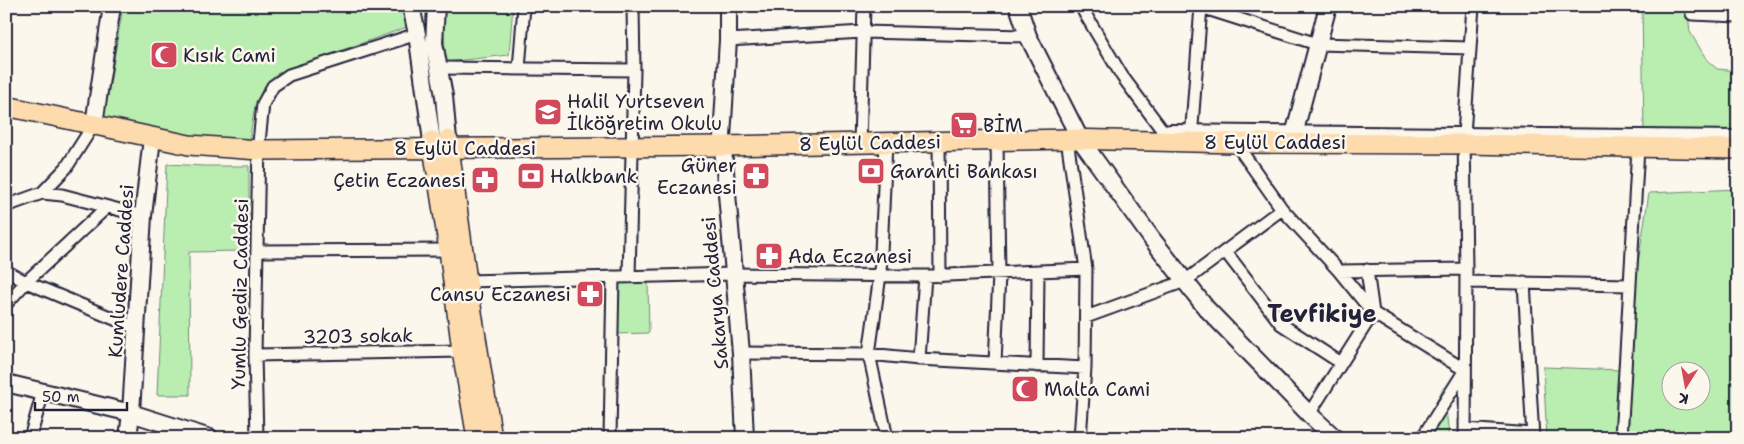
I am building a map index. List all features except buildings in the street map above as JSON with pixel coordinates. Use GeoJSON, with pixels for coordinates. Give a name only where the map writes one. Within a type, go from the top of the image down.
{"type":"FeatureCollection","features":[{"type":"Feature","properties":{"kind":"main road"},"geometry":{"type":"LineString","coordinates":[[95,121],[112,6]]}},
{"type":"Feature","properties":{"kind":"main road"},"geometry":{"type":"LineString","coordinates":[[411,6],[441,144],[467,281],[492,438]]}},
{"type":"Feature","properties":{"kind":"main road"},"geometry":{"type":"LineString","coordinates":[[436,6],[434,43],[444,96],[441,144],[449,250],[462,351],[477,438]]}},
{"type":"Feature","properties":{"kind":"main road","name":"Sakarya Caddesi"},"geometry":{"type":"LineString","coordinates":[[728,6],[722,142],[741,353],[746,438]]}},
{"type":"Feature","properties":{"kind":"main road"},"geometry":{"type":"LineString","coordinates":[[1018,6],[1028,36],[1074,136],[1206,308],[1308,414],[1335,438]]}},
{"type":"Feature","properties":{"kind":"main road"},"geometry":{"type":"LineString","coordinates":[[1293,138],[1328,6]]}},
{"type":"Feature","properties":{"kind":"main road"},"geometry":{"type":"LineString","coordinates":[[6,98],[95,121],[193,140],[259,146]]}},
{"type":"Feature","properties":{"kind":"main road","name":"8 Eylül Caddesi"},"geometry":{"type":"LineString","coordinates":[[6,106],[95,121],[152,138],[188,145],[632,143],[860,139],[886,142],[939,142],[1074,136],[1464,139],[1638,148],[1738,149]]}},
{"type":"Feature","properties":{"kind":"main road"},"geometry":{"type":"LineString","coordinates":[[860,139],[1074,136]]}},
{"type":"Feature","properties":{"kind":"main road","name":"Kumludere Caddesi"},"geometry":{"type":"LineString","coordinates":[[128,438],[143,216],[152,138]]}},
{"type":"Feature","properties":{"kind":"main road"},"geometry":{"type":"LineString","coordinates":[[1464,139],[1738,139]]}},
{"type":"Feature","properties":{"kind":"main road"},"geometry":{"type":"LineString","coordinates":[[6,383],[131,413],[168,431],[210,438]]}},
{"type":"Feature","properties":{"kind":"street"},"geometry":{"type":"LineString","coordinates":[[519,69],[524,6]]}},
{"type":"Feature","properties":{"kind":"street"},"geometry":{"type":"LineString","coordinates":[[629,277],[634,70],[633,6]]}},
{"type":"Feature","properties":{"kind":"street"},"geometry":{"type":"LineString","coordinates":[[860,139],[864,6]]}},
{"type":"Feature","properties":{"kind":"street"},"geometry":{"type":"LineString","coordinates":[[1083,6],[1084,12],[1122,76],[1168,137]]}},
{"type":"Feature","properties":{"kind":"street"},"geometry":{"type":"LineString","coordinates":[[1473,6],[1464,139],[1466,269],[1465,434],[1533,436],[1524,282]]}},
{"type":"Feature","properties":{"kind":"street"},"geometry":{"type":"LineString","coordinates":[[1191,137],[1200,7],[1317,44],[1470,48]]}},
{"type":"Feature","properties":{"kind":"street"},"geometry":{"type":"LineString","coordinates":[[1692,10],[1738,16]]}},
{"type":"Feature","properties":{"kind":"street"},"geometry":{"type":"LineString","coordinates":[[728,40],[863,32],[1028,36]]}},
{"type":"Feature","properties":{"kind":"street","name":"Yumlu Gediz Caddesi"},"geometry":{"type":"LineString","coordinates":[[257,438],[255,355],[259,146],[263,104],[273,86],[289,76],[417,34]]}},
{"type":"Feature","properties":{"kind":"street"},"geometry":{"type":"LineString","coordinates":[[439,68],[634,70]]}},
{"type":"Feature","properties":{"kind":"street"},"geometry":{"type":"LineString","coordinates":[[42,193],[66,168],[95,121]]}},
{"type":"Feature","properties":{"kind":"street"},"geometry":{"type":"LineString","coordinates":[[1074,136],[1086,269],[1086,368],[1080,438]]}},
{"type":"Feature","properties":{"kind":"street"},"geometry":{"type":"LineString","coordinates":[[1231,138],[1282,209],[1339,271],[1373,314],[1465,370]]}},
{"type":"Feature","properties":{"kind":"street"},"geometry":{"type":"LineString","coordinates":[[995,363],[999,274],[997,140]]}},
{"type":"Feature","properties":{"kind":"street"},"geometry":{"type":"LineString","coordinates":[[886,142],[880,275],[869,354],[887,438]]}},
{"type":"Feature","properties":{"kind":"street"},"geometry":{"type":"LineString","coordinates":[[939,142],[940,276]]}},
{"type":"Feature","properties":{"kind":"street"},"geometry":{"type":"LineString","coordinates":[[1621,438],[1638,148]]}},
{"type":"Feature","properties":{"kind":"street"},"geometry":{"type":"LineString","coordinates":[[6,206],[42,193],[62,195],[143,216]]}},
{"type":"Feature","properties":{"kind":"street"},"geometry":{"type":"LineString","coordinates":[[6,304],[26,282],[108,207]]}},
{"type":"Feature","properties":{"kind":"street"},"geometry":{"type":"LineString","coordinates":[[1086,317],[1185,281],[1282,209]]}},
{"type":"Feature","properties":{"kind":"street"},"geometry":{"type":"LineString","coordinates":[[257,251],[449,250]]}},
{"type":"Feature","properties":{"kind":"street"},"geometry":{"type":"LineString","coordinates":[[1225,251],[1281,324],[1341,363]]}},
{"type":"Feature","properties":{"kind":"street"},"geometry":{"type":"LineString","coordinates":[[467,281],[734,274],[940,276],[1086,269]]}},
{"type":"Feature","properties":{"kind":"street"},"geometry":{"type":"LineString","coordinates":[[1339,271],[1466,269]]}},
{"type":"Feature","properties":{"kind":"street"},"geometry":{"type":"LineString","coordinates":[[1308,414],[1373,314],[1367,270]]}},
{"type":"Feature","properties":{"kind":"street"},"geometry":{"type":"LineString","coordinates":[[6,271],[26,282],[136,328]]}},
{"type":"Feature","properties":{"kind":"street"},"geometry":{"type":"LineString","coordinates":[[1037,366],[1038,272]]}},
{"type":"Feature","properties":{"kind":"street"},"geometry":{"type":"LineString","coordinates":[[918,359],[925,276]]}},
{"type":"Feature","properties":{"kind":"street"},"geometry":{"type":"LineString","coordinates":[[610,438],[613,277]]}},
{"type":"Feature","properties":{"kind":"street"},"geometry":{"type":"LineString","coordinates":[[1466,282],[1630,285]]}},
{"type":"Feature","properties":{"kind":"street","name":"3203 sokak"},"geometry":{"type":"LineString","coordinates":[[255,355],[462,351]]}},
{"type":"Feature","properties":{"kind":"street"},"geometry":{"type":"LineString","coordinates":[[741,353],[869,354],[918,359],[1086,368]]}},
{"type":"Feature","properties":{"kind":"street"},"geometry":{"type":"LineString","coordinates":[[1422,438],[1465,370]]}},
{"type":"Feature","properties":{"kind":"street"},"geometry":{"type":"LineString","coordinates":[[30,438],[43,392]]}},
{"type":"Feature","properties":{"kind":"green space"},"geometry":{"type":"Polygon","coordinates":[[[123,6],[400,6],[407,27],[278,73],[263,88],[255,106],[249,141],[193,138],[104,118],[123,6]]]}},
{"type":"Feature","properties":{"kind":"green space"},"geometry":{"type":"Polygon","coordinates":[[[446,6],[513,6],[509,55],[446,62],[443,21],[446,6]]]}},
{"type":"Feature","properties":{"kind":"green space"},"geometry":{"type":"Polygon","coordinates":[[[1642,6],[1687,6],[1690,32],[1707,60],[1717,69],[1738,71],[1738,134],[1644,135],[1642,6]]]}},
{"type":"Feature","properties":{"kind":"green space"},"geometry":{"type":"Polygon","coordinates":[[[167,164],[249,166],[249,245],[241,251],[189,252],[190,395],[157,395],[167,164]]]}},
{"type":"Feature","properties":{"kind":"green space"},"geometry":{"type":"Polygon","coordinates":[[[1738,189],[1738,438],[1547,438],[1543,367],[1621,370],[1649,193],[1738,189]]]}},
{"type":"Feature","properties":{"kind":"green space"},"geometry":{"type":"Polygon","coordinates":[[[627,281],[648,281],[649,333],[616,334],[617,285],[627,281]]]}},
{"type":"Feature","properties":{"kind":"green space"},"geometry":{"type":"Polygon","coordinates":[[[1444,387],[1449,438],[1417,438],[1444,387]]]}},
{"type":"Feature","properties":{"kind":"place","name":"Kısık Cami"},"geometry":{"type":"Point","coordinates":[164,55]}},
{"type":"Feature","properties":{"kind":"place","name":"Halil Yurtseven İlköğretim Okulu"},"geometry":{"type":"Point","coordinates":[548,112]}},
{"type":"Feature","properties":{"kind":"place","name":"BİM"},"geometry":{"type":"Point","coordinates":[964,125]}},
{"type":"Feature","properties":{"kind":"place","name":"Garanti Bankası"},"geometry":{"type":"Point","coordinates":[871,171]}},
{"type":"Feature","properties":{"kind":"place","name":"Halkbank"},"geometry":{"type":"Point","coordinates":[531,176]}},
{"type":"Feature","properties":{"kind":"place","name":"Güner Eczanesi"},"geometry":{"type":"Point","coordinates":[756,176]}},
{"type":"Feature","properties":{"kind":"place","name":"Çetin Eczanesi"},"geometry":{"type":"Point","coordinates":[485,180]}},
{"type":"Feature","properties":{"kind":"place","name":"Ada Eczanesi"},"geometry":{"type":"Point","coordinates":[769,256]}},
{"type":"Feature","properties":{"kind":"place","name":"Cansu Eczanesi"},"geometry":{"type":"Point","coordinates":[590,294]}},
{"type":"Feature","properties":{"kind":"place","name":"Malta Cami"},"geometry":{"type":"Point","coordinates":[1025,389]}},
{"type":"Feature","properties":{"kind":"district","name":"Tevfikiye"},"geometry":{"type":"Point","coordinates":[1322,314]}}]}
